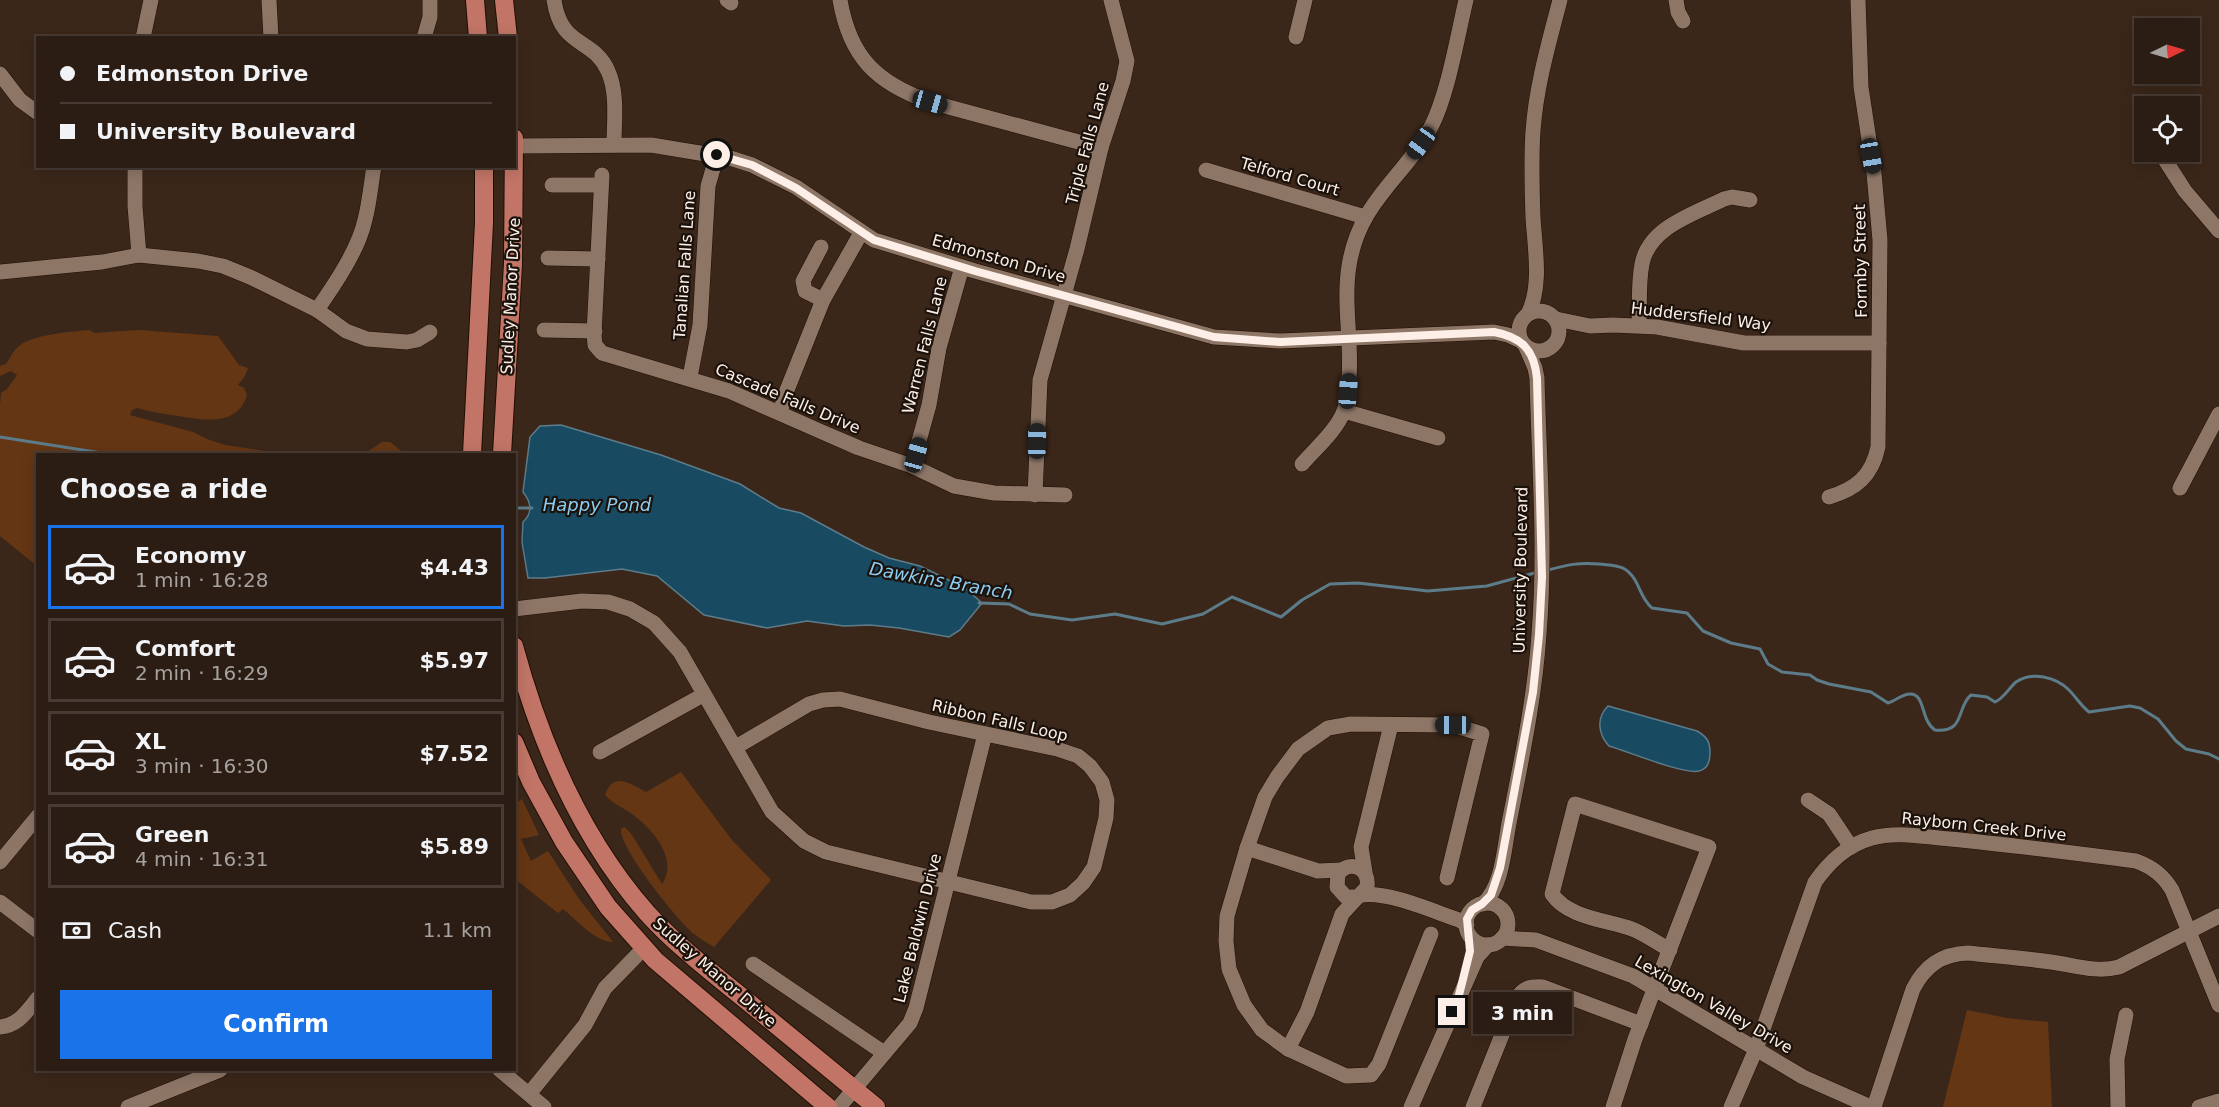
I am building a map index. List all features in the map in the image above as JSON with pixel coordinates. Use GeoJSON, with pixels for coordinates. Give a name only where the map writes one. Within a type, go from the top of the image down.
{"type":"FeatureCollection","features":[{"type":"Feature","properties":{"kind":"main road"},"geometry":{"type":"LineString","coordinates":[[475,0],[478,36]]}},
{"type":"Feature","properties":{"kind":"main road"},"geometry":{"type":"LineString","coordinates":[[504,0],[508,36]]}},
{"type":"Feature","properties":{"kind":"main road","name":"Sudley Manor Drive"},"geometry":{"type":"LineString","coordinates":[[472,453],[484,223],[484,168]]}},
{"type":"Feature","properties":{"kind":"main road","name":"Sudley Manor Drive"},"geometry":{"type":"LineString","coordinates":[[502,453],[513,264],[515,168]]}},
{"type":"Feature","properties":{"kind":"main road","name":"Sudley Manor Drive"},"geometry":{"type":"LineString","coordinates":[[516,652],[534,710],[562,778],[586,827],[612,869],[631,894],[648,914],[709,970],[876,1107]]}},
{"type":"Feature","properties":{"kind":"main road","name":"Sudley Manor Drive"},"geometry":{"type":"LineString","coordinates":[[516,747],[531,782],[564,842],[608,907],[655,960],[828,1107]]}},
{"type":"Feature","properties":{"kind":"street"},"geometry":{"type":"LineString","coordinates":[[143,36],[151,0]]}},
{"type":"Feature","properties":{"kind":"street"},"geometry":{"type":"LineString","coordinates":[[269,0],[271,36]]}},
{"type":"Feature","properties":{"kind":"street"},"geometry":{"type":"LineString","coordinates":[[425,36],[430,17],[430,0]]}},
{"type":"Feature","properties":{"kind":"street"},"geometry":{"type":"LineString","coordinates":[[554,0],[563,29],[594,53],[609,72],[615,105],[614,145]]}},
{"type":"Feature","properties":{"kind":"street"},"geometry":{"type":"LineString","coordinates":[[840,0],[850,36],[864,60],[883,80],[903,92],[930,102],[1101,148]]}},
{"type":"Feature","properties":{"kind":"street","name":"Triple Falls Lane"},"geometry":{"type":"LineString","coordinates":[[1035,495],[1040,380],[1089,203],[1101,148],[1127,61],[1112,0]]}},
{"type":"Feature","properties":{"kind":"street"},"geometry":{"type":"LineString","coordinates":[[1296,37],[1305,0]]}},
{"type":"Feature","properties":{"kind":"street"},"geometry":{"type":"LineString","coordinates":[[1302,464],[1330,432],[1344,411],[1350,367],[1347,298],[1349,266],[1357,235],[1365,217],[1386,186],[1415,151],[1432,124],[1440,105],[1466,0]]}},
{"type":"Feature","properties":{"kind":"street"},"geometry":{"type":"LineString","coordinates":[[1536,280],[1541,298],[1560,329],[1558,339],[1548,350],[1535,351],[1524,344],[1519,330],[1532,306],[1536,280],[1532,196],[1533,129],[1545,62],[1560,0]]}},
{"type":"Feature","properties":{"kind":"street"},"geometry":{"type":"LineString","coordinates":[[1676,0],[1678,12],[1683,21]]}},
{"type":"Feature","properties":{"kind":"street","name":"Formby Street"},"geometry":{"type":"LineString","coordinates":[[1829,497],[1859,483],[1872,467],[1876,456],[1879,343],[1878,212],[1862,87],[1858,0]]}},
{"type":"Feature","properties":{"kind":"street"},"geometry":{"type":"LineString","coordinates":[[0,74],[20,100],[36,112]]}},
{"type":"Feature","properties":{"kind":"street","name":"Edmonston Drive"},"geometry":{"type":"LineString","coordinates":[[516,146],[672,147],[717,155],[752,165],[796,188],[874,240],[962,267],[1214,337],[1280,342],[1494,332],[1508,335],[1524,344]]}},
{"type":"Feature","properties":{"kind":"street","name":"Tanalian Falls Lane"},"geometry":{"type":"LineString","coordinates":[[690,378],[700,324],[708,186],[717,155]]}},
{"type":"Feature","properties":{"kind":"street"},"geometry":{"type":"LineString","coordinates":[[2167,162],[2186,191],[2219,231]]}},
{"type":"Feature","properties":{"kind":"street"},"geometry":{"type":"LineString","coordinates":[[135,168],[139,255]]}},
{"type":"Feature","properties":{"kind":"street"},"geometry":{"type":"LineString","coordinates":[[317,310],[340,276],[359,240],[367,212],[374,168]]}},
{"type":"Feature","properties":{"kind":"street","name":"Telford Court"},"geometry":{"type":"LineString","coordinates":[[1206,170],[1365,217]]}},
{"type":"Feature","properties":{"kind":"street","name":"Cascade Falls Drive"},"geometry":{"type":"LineString","coordinates":[[552,184],[601,180],[595,345],[602,353],[729,390],[859,448],[912,466],[954,486],[994,493],[1065,495]]}},
{"type":"Feature","properties":{"kind":"street"},"geometry":{"type":"LineString","coordinates":[[1639,325],[1642,264],[1651,242],[1671,226],[1724,200],[1732,197],[1750,200]]}},
{"type":"Feature","properties":{"kind":"street"},"geometry":{"type":"LineString","coordinates":[[780,412],[823,300],[861,233]]}},
{"type":"Feature","properties":{"kind":"street"},"geometry":{"type":"LineString","coordinates":[[821,247],[803,281],[805,291],[823,300]]}},
{"type":"Feature","properties":{"kind":"street"},"geometry":{"type":"LineString","coordinates":[[0,272],[102,262],[139,255],[223,266],[317,310],[346,332],[367,339],[407,342],[417,340],[430,332]]}},
{"type":"Feature","properties":{"kind":"street"},"geometry":{"type":"LineString","coordinates":[[548,258],[598,259]]}},
{"type":"Feature","properties":{"kind":"street","name":"Warren Falls Lane"},"geometry":{"type":"LineString","coordinates":[[912,466],[929,405],[938,349],[962,267]]}},
{"type":"Feature","properties":{"kind":"street"},"geometry":{"type":"LineString","coordinates":[[1525,317],[1540,311],[1553,316]]}},
{"type":"Feature","properties":{"kind":"street","name":"Huddersfield Way"},"geometry":{"type":"LineString","coordinates":[[1553,316],[1590,326]]}},
{"type":"Feature","properties":{"kind":"street","name":"Edmonston Drive"},"geometry":{"type":"LineString","coordinates":[[1494,332],[1525,317]]}},
{"type":"Feature","properties":{"kind":"street","name":"Huddersfield Way"},"geometry":{"type":"LineString","coordinates":[[1558,339],[1569,332],[1590,326],[1639,325],[1744,343],[1879,343]]}},
{"type":"Feature","properties":{"kind":"street"},"geometry":{"type":"LineString","coordinates":[[544,330],[595,331]]}},
{"type":"Feature","properties":{"kind":"street","name":"University Boulevard"},"geometry":{"type":"LineString","coordinates":[[1477,907],[1491,895],[1500,868],[1528,720],[1541,613],[1537,378],[1524,344]]}},
{"type":"Feature","properties":{"kind":"street","name":"University Boulevard"},"geometry":{"type":"LineString","coordinates":[[1537,378],[1539,365],[1548,350]]}},
{"type":"Feature","properties":{"kind":"street"},"geometry":{"type":"LineString","coordinates":[[1344,411],[1438,438]]}},
{"type":"Feature","properties":{"kind":"street"},"geometry":{"type":"LineString","coordinates":[[2180,488],[2219,414]]}},
{"type":"Feature","properties":{"kind":"street","name":"Ribbon Falls Loop"},"geometry":{"type":"LineString","coordinates":[[516,609],[582,601],[608,602],[630,609],[654,623],[680,652],[772,812],[804,841],[826,852],[1030,902],[1052,902],[1070,895],[1083,883],[1094,867],[1106,818],[1107,800],[1102,782],[1090,766],[1078,756],[1057,749],[929,722],[840,699],[809,704],[736,747]]}},
{"type":"Feature","properties":{"kind":"street"},"geometry":{"type":"LineString","coordinates":[[600,752],[703,695]]}},
{"type":"Feature","properties":{"kind":"street"},"geometry":{"type":"LineString","coordinates":[[1431,934],[1378,1064],[1371,1075],[1346,1076],[1288,1049],[1262,1030],[1244,1005],[1229,969],[1226,941],[1227,916],[1265,797],[1298,749],[1328,728],[1351,724],[1453,725],[1482,734],[1447,878]]}},
{"type":"Feature","properties":{"kind":"street"},"geometry":{"type":"LineString","coordinates":[[1288,1049],[1307,1012],[1342,914],[1367,887],[1361,847],[1391,725]]}},
{"type":"Feature","properties":{"kind":"street","name":"Lake Baldwin Drive"},"geometry":{"type":"LineString","coordinates":[[839,1107],[910,1023],[916,1008],[985,734]]}},
{"type":"Feature","properties":{"kind":"street"},"geometry":{"type":"LineString","coordinates":[[1808,800],[1829,814],[1851,847]]}},
{"type":"Feature","properties":{"kind":"street"},"geometry":{"type":"LineString","coordinates":[[1613,1107],[1654,988],[1670,950],[1709,847],[1575,804],[1552,894],[1556,901],[1566,909],[1634,930],[1670,950]]}},
{"type":"Feature","properties":{"kind":"street"},"geometry":{"type":"LineString","coordinates":[[0,862],[36,818]]}},
{"type":"Feature","properties":{"kind":"street","name":"Rayborn Creek Drive"},"geometry":{"type":"LineString","coordinates":[[1731,1107],[1756,1048],[1815,882],[1834,859],[1851,847],[1872,838],[1902,835],[1994,843],[2136,861],[2153,869],[2169,885],[2190,930],[2219,1005]]}},
{"type":"Feature","properties":{"kind":"street"},"geometry":{"type":"LineString","coordinates":[[1342,914],[1336,879],[1361,847]]}},
{"type":"Feature","properties":{"kind":"street"},"geometry":{"type":"LineString","coordinates":[[1247,848],[1318,871],[1356,866],[1387,889],[1464,910],[1495,905],[1505,915],[1507,929],[1502,938],[1488,945],[1479,954],[1411,1107]]}},
{"type":"Feature","properties":{"kind":"street","name":"University Boulevard"},"geometry":{"type":"LineString","coordinates":[[1500,868],[1500,894],[1505,915]]}},
{"type":"Feature","properties":{"kind":"street"},"geometry":{"type":"LineString","coordinates":[[1318,871],[1346,897],[1371,894],[1385,896],[1459,920],[1479,943],[1488,945]]}},
{"type":"Feature","properties":{"kind":"street"},"geometry":{"type":"LineString","coordinates":[[0,902],[36,929]]}},
{"type":"Feature","properties":{"kind":"street"},"geometry":{"type":"LineString","coordinates":[[1459,995],[1470,951],[1468,930],[1477,907]]}},
{"type":"Feature","properties":{"kind":"street","name":"Lexington Valley Drive"},"geometry":{"type":"LineString","coordinates":[[1505,915],[1536,940]]}},
{"type":"Feature","properties":{"kind":"street"},"geometry":{"type":"LineString","coordinates":[[1873,1107],[1913,989],[1923,973],[1936,961],[1956,953],[1968,953],[2109,970],[2120,967],[2219,916]]}},
{"type":"Feature","properties":{"kind":"street","name":"Lexington Valley Drive"},"geometry":{"type":"LineString","coordinates":[[1502,938],[1536,940],[1633,976],[1803,1077],[1873,1107]]}},
{"type":"Feature","properties":{"kind":"street"},"geometry":{"type":"LineString","coordinates":[[529,1094],[585,1025],[605,988],[644,948]]}},
{"type":"Feature","properties":{"kind":"street"},"geometry":{"type":"LineString","coordinates":[[753,964],[884,1053]]}},
{"type":"Feature","properties":{"kind":"street"},"geometry":{"type":"LineString","coordinates":[[1473,1107],[1516,1000],[1527,988],[1543,987],[1641,1024]]}},
{"type":"Feature","properties":{"kind":"street"},"geometry":{"type":"LineString","coordinates":[[0,1027],[9,1026],[20,1020],[36,1000]]}},
{"type":"Feature","properties":{"kind":"street"},"geometry":{"type":"LineString","coordinates":[[2118,1107],[2117,1059],[2126,1015]]}},
{"type":"Feature","properties":{"kind":"street"},"geometry":{"type":"LineString","coordinates":[[128,1107],[218,1071]]}},
{"type":"Feature","properties":{"kind":"street"},"geometry":{"type":"LineString","coordinates":[[501,1071],[544,1107]]}},
{"type":"Feature","properties":{"kind":"street"},"geometry":{"type":"LineString","coordinates":[[2199,1107],[2219,1101]]}},
{"type":"Feature","properties":{"kind":"shaded area"},"geometry":{"type":"Polygon","coordinates":[[[90,330],[94,333],[139,330],[218,336],[239,365],[248,368],[238,385],[244,388],[247,395],[236,412],[228,417],[208,420],[137,408],[132,410],[130,415],[193,432],[225,445],[279,453],[36,453],[36,565],[0,536],[1,393],[7,389],[17,375],[11,371],[0,376],[0,366],[6,364],[17,348],[31,340],[73,331],[90,330]]]}},
{"type":"Feature","properties":{"kind":"shaded area"},"geometry":{"type":"Polygon","coordinates":[[[382,442],[390,442],[404,453],[366,453],[382,442]]]}},
{"type":"Feature","properties":{"kind":"shaded area"},"geometry":{"type":"Polygon","coordinates":[[[681,772],[732,840],[771,880],[714,947],[686,927],[663,900],[629,852],[621,829],[625,827],[632,835],[662,884],[667,864],[661,845],[655,836],[640,820],[605,795],[608,788],[617,781],[628,783],[646,792],[681,772]]]}},
{"type":"Feature","properties":{"kind":"shaded area"},"geometry":{"type":"Polygon","coordinates":[[[522,799],[539,835],[521,839],[531,861],[548,851],[579,899],[613,942],[593,934],[563,909],[558,913],[516,880],[516,803],[522,799]]]}},
{"type":"Feature","properties":{"kind":"shaded area"},"geometry":{"type":"Polygon","coordinates":[[[1967,1010],[2007,1018],[2048,1022],[2052,1107],[1943,1107],[1967,1010]]]}},
{"type":"Feature","properties":{"kind":"water","name":"Happy Pond"},"geometry":{"type":"Polygon","coordinates":[[[561,425],[661,455],[740,484],[779,508],[801,513],[864,547],[889,558],[920,566],[965,588],[982,603],[960,630],[949,637],[899,628],[870,625],[844,626],[807,621],[767,628],[704,615],[657,576],[622,569],[528,578],[522,542],[523,522],[530,511],[528,500],[523,492],[530,437],[540,426],[561,425]]]}},
{"type":"Feature","properties":{"kind":"water"},"geometry":{"type":"Polygon","coordinates":[[[1608,706],[1697,731],[1709,742],[1708,764],[1699,771],[1681,769],[1609,746],[1600,726],[1604,711],[1608,706]]]}},
{"type":"Feature","properties":{"kind":"waterway","name":"Dawkins Branch"},"geometry":{"type":"LineString","coordinates":[[0,437],[102,453]]}},
{"type":"Feature","properties":{"kind":"waterway","name":"Dawkins Branch"},"geometry":{"type":"LineString","coordinates":[[516,508],[532,508]]}},
{"type":"Feature","properties":{"kind":"waterway","name":"Dawkins Branch"},"geometry":{"type":"LineString","coordinates":[[1548,570],[1585,563],[1623,568],[1635,580],[1652,608],[1687,613],[1703,631],[1731,643],[1760,649],[1768,664],[1782,672],[1810,675],[1829,684],[1871,692],[1888,703],[1904,695],[1915,695],[1919,698],[1930,726],[1935,730],[1952,727],[1971,695],[1987,697],[1995,702],[2016,682],[2036,676],[2064,685],[2089,712],[2130,706],[2140,708],[2158,719],[2176,741],[2186,749],[2209,754],[2219,759]]}},
{"type":"Feature","properties":{"kind":"waterway","name":"Dawkins Branch"},"geometry":{"type":"LineString","coordinates":[[979,603],[1009,604],[1030,614],[1072,620],[1115,614],[1162,624],[1203,614],[1232,597],[1281,617],[1302,600],[1330,584],[1358,583],[1428,591],[1487,586],[1538,572]]}},
{"type":"Feature","properties":{"kind":"route"},"geometry":{"type":"LineString","coordinates":[[717,155],[752,165],[796,188],[874,240],[975,271],[1214,337],[1280,342],[1494,332],[1512,336],[1521,341],[1531,357],[1537,378],[1542,564],[1539,635],[1528,720],[1500,868],[1491,895],[1468,916],[1470,951],[1459,995],[1452,1012]]}}]}
